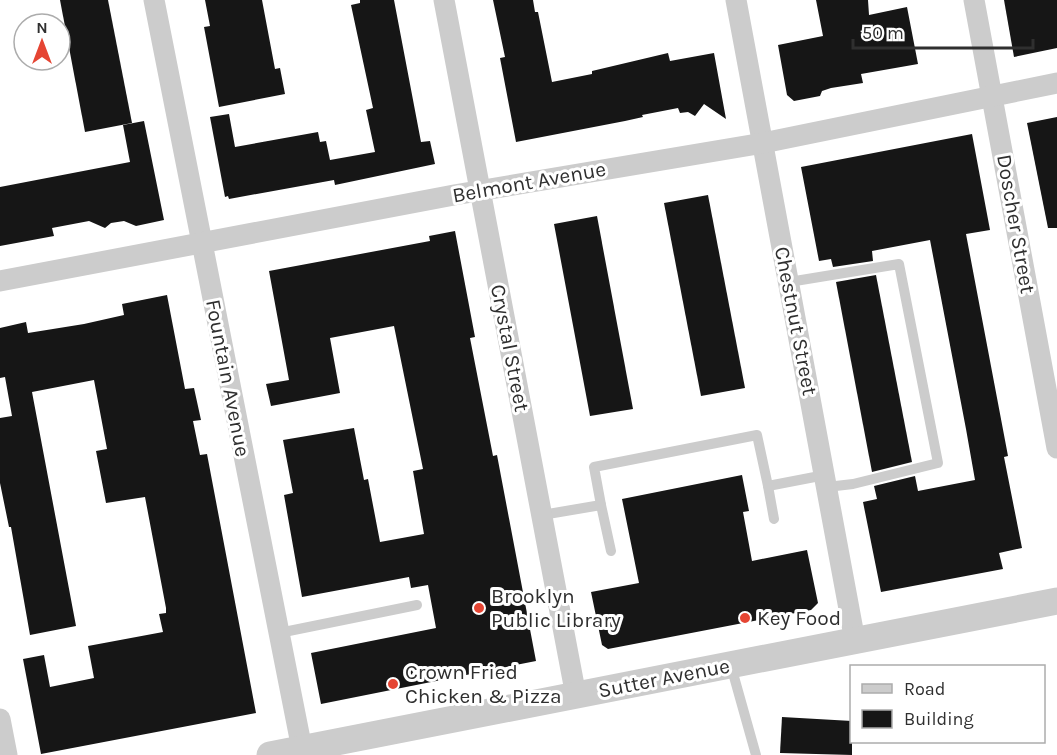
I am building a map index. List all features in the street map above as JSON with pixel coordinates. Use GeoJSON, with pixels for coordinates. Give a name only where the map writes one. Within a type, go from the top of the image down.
{"type":"FeatureCollection","features":[{"type":"Feature","properties":{"kind":"street","name":"Fountain Avenue"},"geometry":{"type":"LineString","coordinates":[[154,0],[200,244],[303,752]]}},
{"type":"Feature","properties":{"kind":"street","name":"Crystal Street"},"geometry":{"type":"LineString","coordinates":[[444,0],[576,696]]}},
{"type":"Feature","properties":{"kind":"street","name":"Chestnut Street"},"geometry":{"type":"LineString","coordinates":[[736,0],[855,641]]}},
{"type":"Feature","properties":{"kind":"street","name":"Doscher Street"},"geometry":{"type":"LineString","coordinates":[[974,0],[1057,448]]}},
{"type":"Feature","properties":{"kind":"street","name":"Belmont Avenue"},"geometry":{"type":"LineString","coordinates":[[0,281],[480,190],[763,142],[1057,83]]}},
{"type":"Feature","properties":{"kind":"street","name":"Sutter Avenue"},"geometry":{"type":"LineString","coordinates":[[270,755],[303,752],[731,665],[1057,602]]}},
{"type":"Feature","properties":{"kind":"street"},"geometry":{"type":"LineString","coordinates":[[0,719],[7,755]]}},
{"type":"Feature","properties":{"kind":"lane"},"geometry":{"type":"LineString","coordinates":[[768,486],[826,481],[854,484],[938,464],[899,264],[789,282]]}},
{"type":"Feature","properties":{"kind":"lane"},"geometry":{"type":"LineString","coordinates":[[611,551],[594,467],[757,435],[774,519]]}},
{"type":"Feature","properties":{"kind":"lane"},"geometry":{"type":"LineString","coordinates":[[542,515],[601,505]]}},
{"type":"Feature","properties":{"kind":"lane"},"geometry":{"type":"LineString","coordinates":[[279,633],[417,605]]}},
{"type":"Feature","properties":{"kind":"lane"},"geometry":{"type":"LineString","coordinates":[[731,665],[756,755]]}},
{"type":"Feature","properties":{"kind":"building"},"geometry":{"type":"Polygon","coordinates":[[[60,0],[108,0],[132,123],[85,132],[72,63],[72,12],[62,12],[60,0]]]}},
{"type":"Feature","properties":{"kind":"building"},"geometry":{"type":"Polygon","coordinates":[[[205,0],[262,0],[275,69],[280,68],[285,94],[219,107],[204,27],[210,26],[205,0]]]}},
{"type":"Feature","properties":{"kind":"building"},"geometry":{"type":"Polygon","coordinates":[[[360,0],[394,0],[421,142],[430,141],[435,164],[335,185],[334,180],[229,199],[228,196],[225,197],[210,117],[229,114],[235,147],[318,132],[320,142],[326,141],[330,160],[375,152],[366,110],[373,108],[351,5],[360,3],[360,0]]]}},
{"type":"Feature","properties":{"kind":"building"},"geometry":{"type":"Polygon","coordinates":[[[493,0],[533,0],[535,12],[538,12],[552,82],[592,74],[592,71],[668,53],[670,61],[714,53],[726,119],[704,104],[695,116],[688,112],[680,113],[678,108],[625,121],[516,142],[500,58],[505,57],[493,0]]]}},
{"type":"Feature","properties":{"kind":"building"},"geometry":{"type":"Polygon","coordinates":[[[816,0],[868,0],[869,15],[907,7],[918,64],[861,74],[863,83],[831,88],[822,91],[820,96],[794,101],[787,95],[778,45],[823,36],[816,0]]]}},
{"type":"Feature","properties":{"kind":"building"},"geometry":{"type":"Polygon","coordinates":[[[1004,0],[1057,0],[1057,48],[1014,57],[1004,0]]]}},
{"type":"Feature","properties":{"kind":"building"},"geometry":{"type":"Polygon","coordinates":[[[1057,117],[1057,228],[1048,228],[1027,123],[1057,117]]]}},
{"type":"Feature","properties":{"kind":"building"},"geometry":{"type":"Polygon","coordinates":[[[144,121],[164,220],[136,226],[124,221],[111,223],[105,228],[89,221],[52,228],[54,236],[0,246],[0,187],[130,162],[123,125],[144,121]]]}},
{"type":"Feature","properties":{"kind":"building"},"geometry":{"type":"Polygon","coordinates":[[[972,134],[990,230],[966,234],[1008,456],[1004,457],[1022,548],[999,553],[1003,569],[881,592],[863,502],[877,499],[874,486],[915,476],[918,491],[975,480],[966,429],[930,240],[872,251],[873,261],[833,267],[831,259],[819,261],[801,167],[972,134]]]}},
{"type":"Feature","properties":{"kind":"building"},"geometry":{"type":"Polygon","coordinates":[[[708,195],[745,388],[701,396],[664,203],[708,195]]]}},
{"type":"Feature","properties":{"kind":"building"},"geometry":{"type":"Polygon","coordinates":[[[597,216],[633,409],[590,416],[554,224],[597,216]]]}},
{"type":"Feature","properties":{"kind":"building"},"geometry":{"type":"Polygon","coordinates":[[[455,231],[475,337],[470,338],[493,456],[497,455],[536,661],[321,704],[311,653],[436,628],[428,585],[411,588],[409,577],[302,597],[284,495],[293,493],[283,440],[354,428],[364,480],[368,479],[380,542],[424,534],[413,471],[423,469],[394,326],[330,338],[340,393],[271,406],[266,384],[289,380],[269,271],[430,241],[429,236],[455,231]]]}},
{"type":"Feature","properties":{"kind":"building"},"geometry":{"type":"Polygon","coordinates":[[[876,275],[912,462],[872,472],[836,282],[876,275]]]}},
{"type":"Feature","properties":{"kind":"building"},"geometry":{"type":"Polygon","coordinates":[[[167,295],[185,389],[194,388],[201,420],[193,421],[200,455],[207,454],[256,713],[41,754],[23,659],[44,655],[50,687],[94,678],[88,646],[163,632],[159,614],[166,613],[166,608],[145,497],[106,503],[96,451],[107,449],[94,380],[32,392],[76,626],[30,635],[11,527],[9,527],[0,483],[0,418],[12,416],[5,377],[0,378],[0,328],[26,322],[28,333],[84,324],[124,315],[122,304],[167,295]]]}},
{"type":"Feature","properties":{"kind":"building"},"geometry":{"type":"Polygon","coordinates":[[[742,475],[749,511],[743,512],[752,561],[807,550],[818,603],[811,610],[608,649],[602,645],[591,592],[639,583],[622,499],[742,475]]]}},
{"type":"Feature","properties":{"kind":"building"},"geometry":{"type":"Polygon","coordinates":[[[782,717],[850,721],[852,755],[780,753],[782,717]]]}},
{"type":"Feature","properties":{"kind":"place","name":"Brooklyn Public Library"},"geometry":{"type":"Point","coordinates":[479,608]}},
{"type":"Feature","properties":{"kind":"place","name":"Key Food"},"geometry":{"type":"Point","coordinates":[745,618]}},
{"type":"Feature","properties":{"kind":"place","name":"Crown Fried Chicken & Pizza"},"geometry":{"type":"Point","coordinates":[393,684]}}]}
